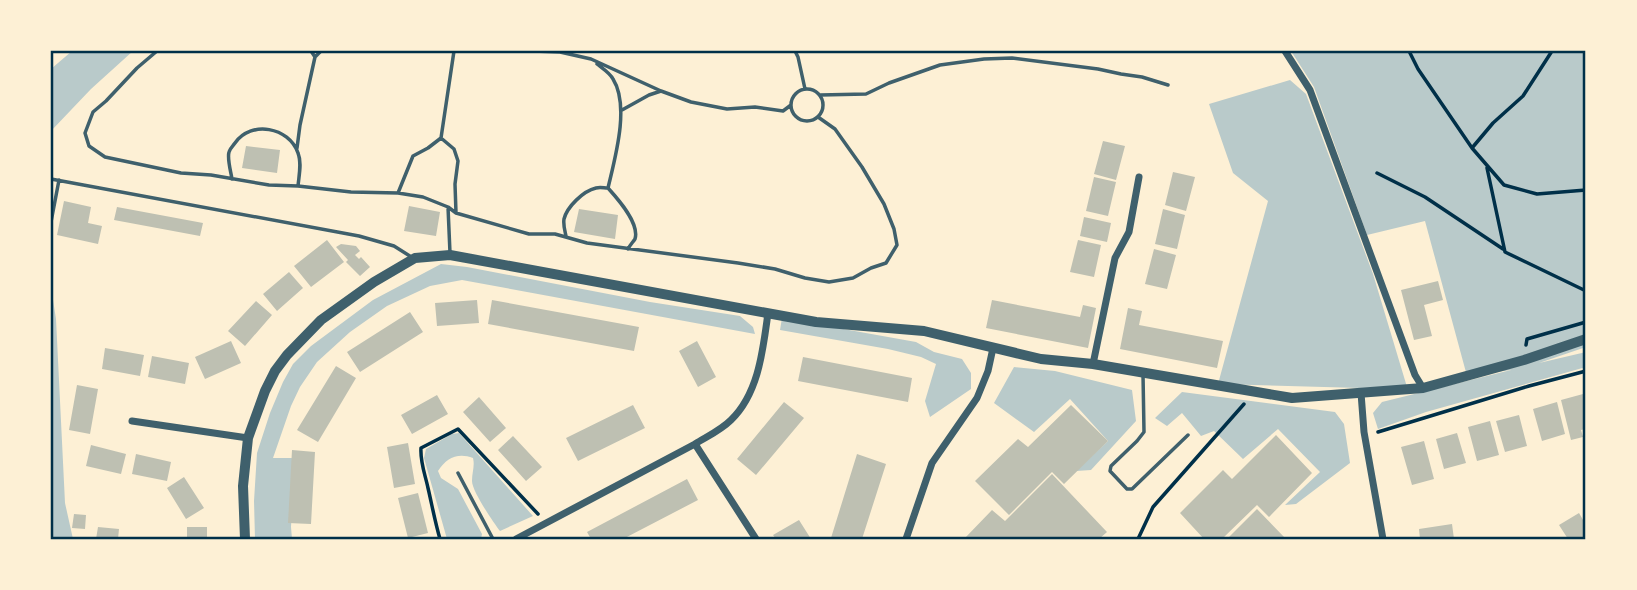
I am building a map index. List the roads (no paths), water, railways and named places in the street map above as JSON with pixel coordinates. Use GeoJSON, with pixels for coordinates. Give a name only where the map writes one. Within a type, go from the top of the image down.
{"type":"FeatureCollection","features":[{"type":"Feature","properties":{"kind":"street"},"geometry":{"type":"LineString","coordinates":[[1286,51],[1310,90],[1415,375],[1423,388]]}},
{"type":"Feature","properties":{"kind":"street"},"geometry":{"type":"LineString","coordinates":[[1094,364],[1115,258],[1129,232],[1139,177]]}},
{"type":"Feature","properties":{"kind":"street"},"geometry":{"type":"LineString","coordinates":[[244,539],[243,486],[248,438],[275,371],[321,320],[374,282],[415,258],[450,255],[816,322],[924,331],[1041,359],[1094,364],[1292,397],[1423,388],[1586,340]]}},
{"type":"Feature","properties":{"kind":"street"},"geometry":{"type":"LineString","coordinates":[[516,539],[695,443],[733,418],[755,382],[768,313]]}},
{"type":"Feature","properties":{"kind":"street"},"geometry":{"type":"LineString","coordinates":[[906,539],[932,463],[977,398],[988,371],[993,348]]}},
{"type":"Feature","properties":{"kind":"street"},"geometry":{"type":"LineString","coordinates":[[1361,393],[1364,432],[1383,539]]}},
{"type":"Feature","properties":{"kind":"street"},"geometry":{"type":"LineString","coordinates":[[132,421],[248,438]]}},
{"type":"Feature","properties":{"kind":"street"},"geometry":{"type":"LineString","coordinates":[[695,443],[756,539]]}},
{"type":"Feature","properties":{"kind":"lane"},"geometry":{"type":"LineString","coordinates":[[158,51],[93,112],[85,133],[89,146],[105,158],[232,180],[423,197],[456,213],[528,234],[555,234],[587,243],[762,267],[829,282],[853,278],[886,263],[897,245],[884,204],[849,147],[835,129],[818,117]]}},
{"type":"Feature","properties":{"kind":"lane"},"geometry":{"type":"LineString","coordinates":[[311,51],[314,57]]}},
{"type":"Feature","properties":{"kind":"lane"},"geometry":{"type":"LineString","coordinates":[[298,186],[300,169],[297,150],[300,125],[314,57],[321,51]]}},
{"type":"Feature","properties":{"kind":"lane"},"geometry":{"type":"LineString","coordinates":[[398,193],[413,156],[441,138],[454,51]]}},
{"type":"Feature","properties":{"kind":"lane"},"geometry":{"type":"LineString","coordinates":[[533,51],[560,52],[591,60],[691,102],[727,109],[755,107],[783,111],[791,105],[795,94],[805,89],[816,91],[824,105],[822,112],[813,120],[801,120],[793,112],[791,105]]}},
{"type":"Feature","properties":{"kind":"lane"},"geometry":{"type":"LineString","coordinates":[[588,51],[591,60],[613,78],[622,110],[607,188]]}},
{"type":"Feature","properties":{"kind":"lane"},"geometry":{"type":"LineString","coordinates":[[795,51],[805,89]]}},
{"type":"Feature","properties":{"kind":"lane"},"geometry":{"type":"LineString","coordinates":[[820,95],[866,94],[940,65],[1012,58],[1098,69],[1168,85]]}},
{"type":"Feature","properties":{"kind":"lane"},"geometry":{"type":"LineString","coordinates":[[622,110],[661,91]]}},
{"type":"Feature","properties":{"kind":"lane"},"geometry":{"type":"LineString","coordinates":[[232,180],[229,152],[238,139],[249,131],[273,130],[282,134],[297,150]]}},
{"type":"Feature","properties":{"kind":"lane"},"geometry":{"type":"LineString","coordinates":[[441,138],[454,149],[457,160],[456,213]]}},
{"type":"Feature","properties":{"kind":"lane"},"geometry":{"type":"LineString","coordinates":[[51,179],[359,236],[394,246],[415,258]]}},
{"type":"Feature","properties":{"kind":"lane"},"geometry":{"type":"LineString","coordinates":[[51,222],[59,180]]}},
{"type":"Feature","properties":{"kind":"lane"},"geometry":{"type":"LineString","coordinates":[[566,236],[565,216],[575,201],[596,188],[607,188],[620,202],[633,224],[635,238],[628,249]]}},
{"type":"Feature","properties":{"kind":"lane"},"geometry":{"type":"LineString","coordinates":[[447,208],[450,255]]}},
{"type":"Feature","properties":{"kind":"lane"},"geometry":{"type":"LineString","coordinates":[[1143,372],[1143,432],[1111,466],[1112,474],[1126,489],[1132,489],[1188,435]]}},
{"type":"Feature","properties":{"kind":"lane"},"geometry":{"type":"LineString","coordinates":[[458,473],[494,539]]}}]}
